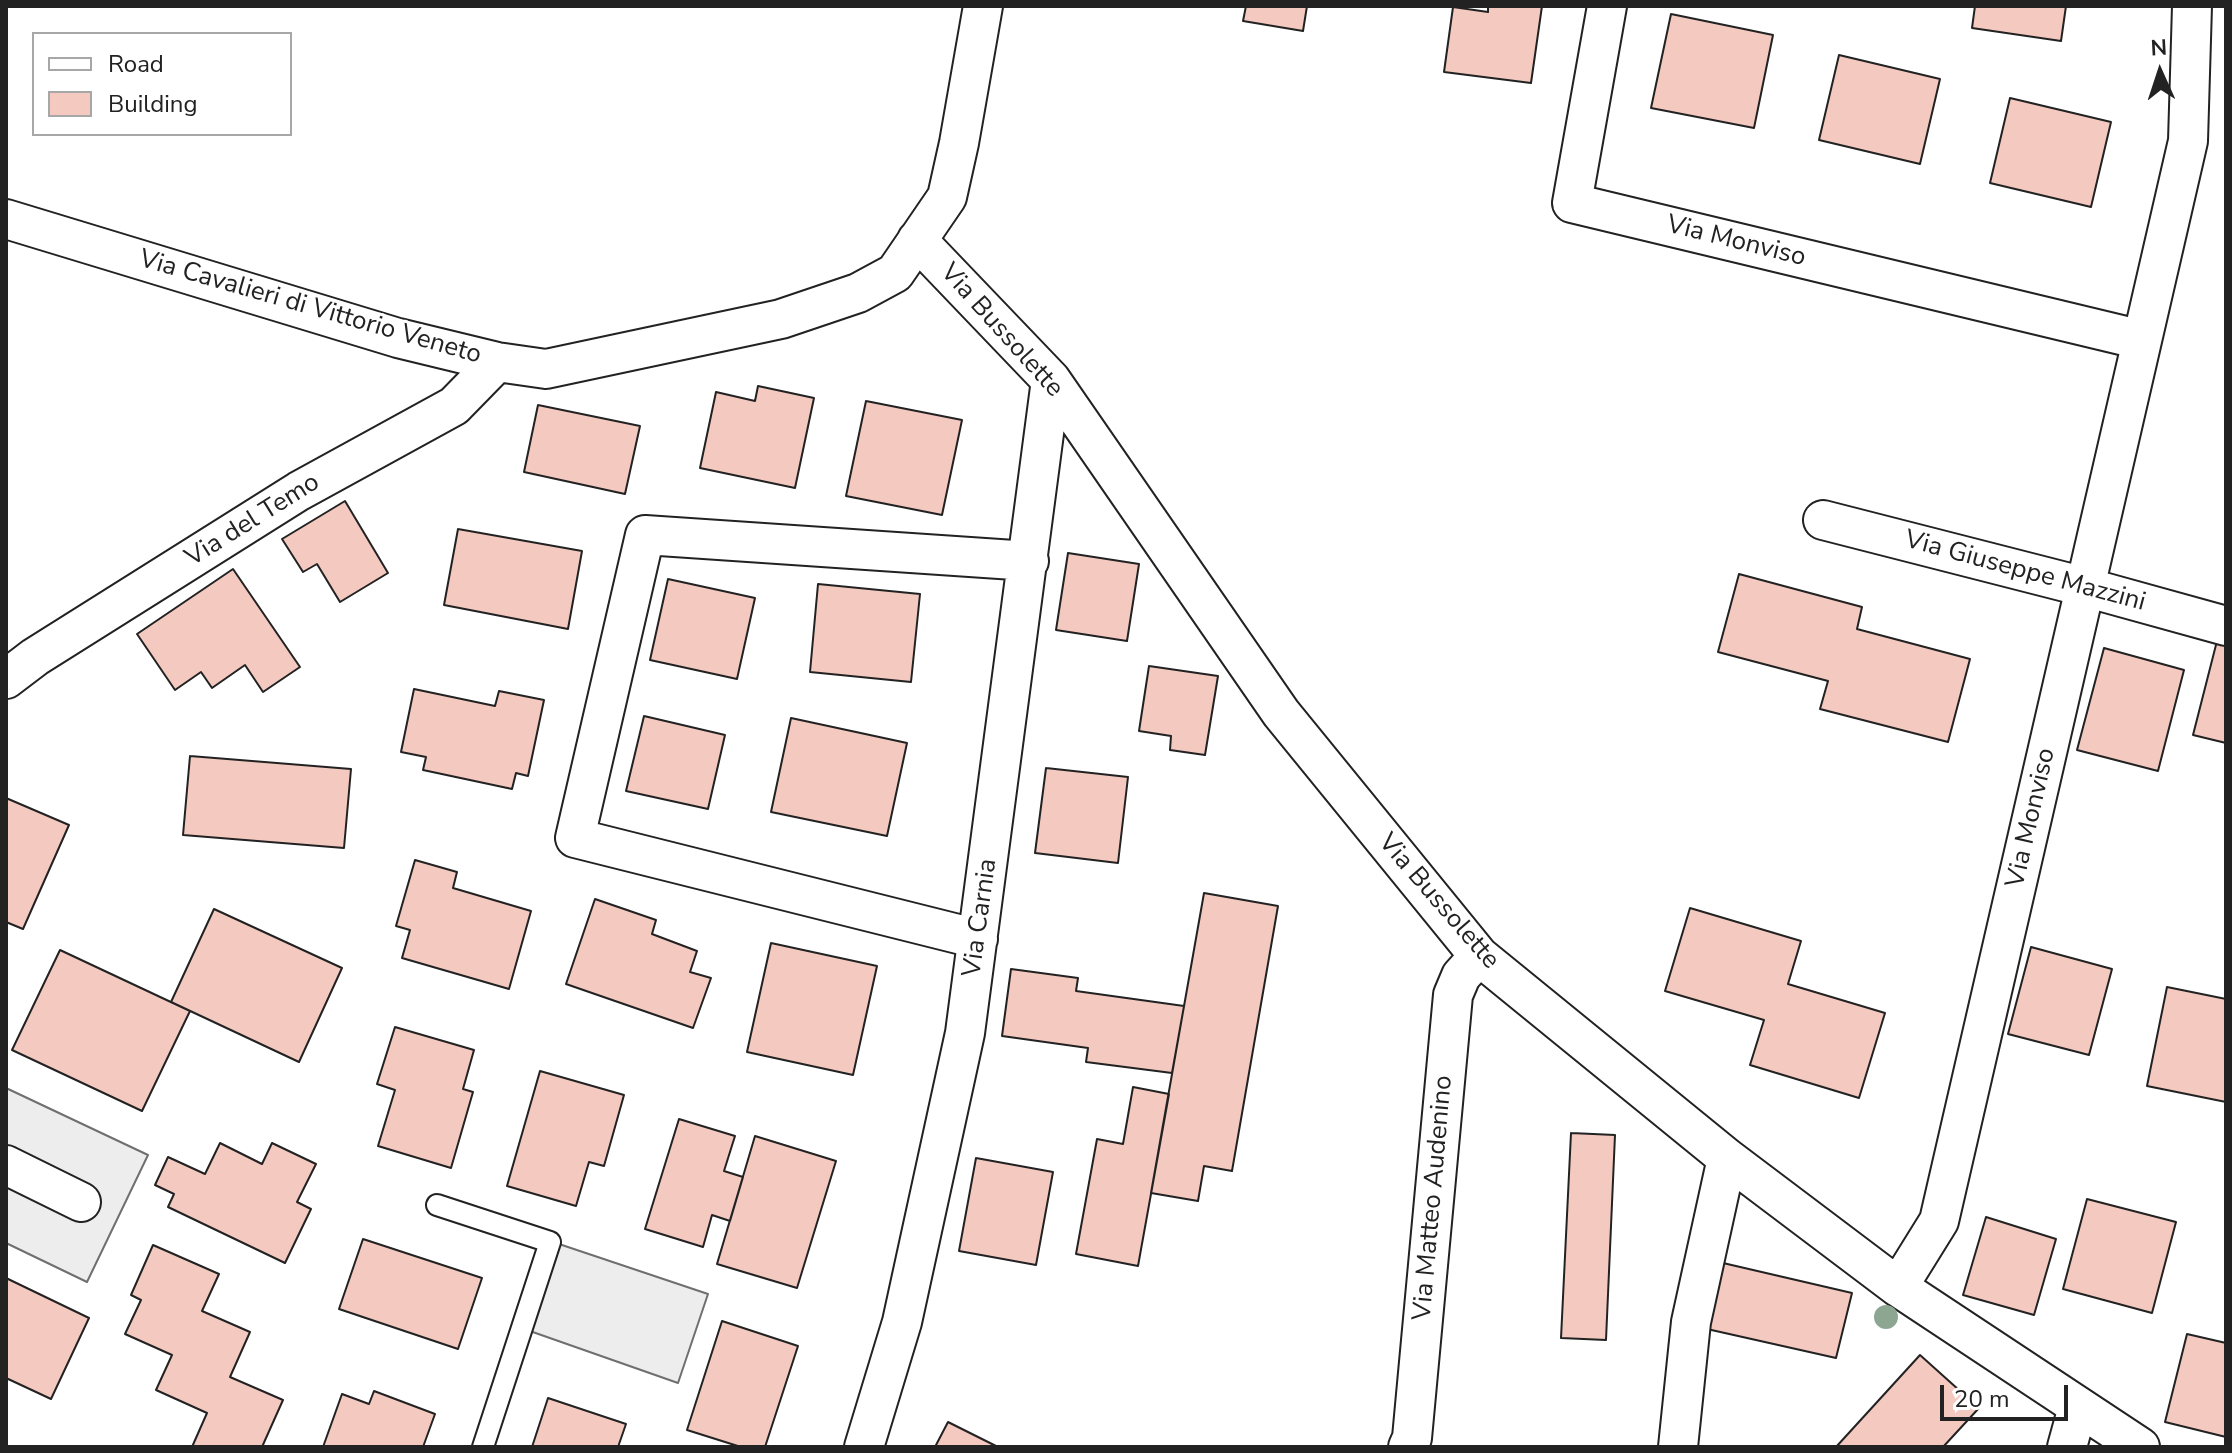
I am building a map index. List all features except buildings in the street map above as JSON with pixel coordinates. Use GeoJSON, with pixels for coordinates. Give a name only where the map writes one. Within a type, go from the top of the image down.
{"type":"FeatureCollection","features":[{"type":"Feature","properties":{"kind":"street","name":"Via Cavalieri di Vittorio Veneto"},"geometry":{"type":"LineString","coordinates":[[6,219],[398,338],[497,362],[546,369],[781,319],[858,293],[895,273],[947,197],[983,6]]}},
{"type":"Feature","properties":{"kind":"street","name":"Via Monviso"},"geometry":{"type":"LineString","coordinates":[[1607,6],[1572,203],[2142,340]]}},
{"type":"Feature","properties":{"kind":"street","name":"Via Monviso"},"geometry":{"type":"LineString","coordinates":[[1898,1287],[1939,1221],[2188,141],[2192,6]]}},
{"type":"Feature","properties":{"kind":"street","name":"Via Bussolette"},"geometry":{"type":"LineString","coordinates":[[917,240],[1051,380],[1281,713],[1479,956],[1727,1158],[1898,1287],[2140,1447]]}},
{"type":"Feature","properties":{"kind":"street","name":"Via del Temo"},"geometry":{"type":"LineString","coordinates":[[6,679],[35,657],[299,491],[454,406],[497,362]]}},
{"type":"Feature","properties":{"kind":"street","name":"Via Carnia"},"geometry":{"type":"LineString","coordinates":[[864,1447],[902,1322],[965,1033],[1051,380]]}},
{"type":"Feature","properties":{"kind":"street","name":"Via Giuseppe Mazzini"},"geometry":{"type":"LineString","coordinates":[[1823,520],[2226,626]]}},
{"type":"Feature","properties":{"kind":"street"},"geometry":{"type":"LineString","coordinates":[[978,939],[575,838],[645,535],[1029,561]]}},
{"type":"Feature","properties":{"kind":"street","name":"Via Matteo Audenino"},"geometry":{"type":"LineString","coordinates":[[1408,1447],[1412,1438],[1453,995],[1461,976],[1479,956]]}},
{"type":"Feature","properties":{"kind":"street"},"geometry":{"type":"LineString","coordinates":[[1678,1447],[1691,1322],[1727,1158]]}},
{"type":"Feature","properties":{"kind":"street"},"geometry":{"type":"LineString","coordinates":[[6,1165],[81,1202]]}},
{"type":"Feature","properties":{"kind":"street"},"geometry":{"type":"LineString","coordinates":[[2067,1447],[2078,1407]]}},
{"type":"Feature","properties":{"kind":"lane"},"geometry":{"type":"LineString","coordinates":[[437,1205],[550,1242],[483,1447]]}},
{"type":"Feature","properties":{"kind":"shaded area"},"geometry":{"type":"Polygon","coordinates":[[[6,1088],[148,1155],[87,1282],[6,1243],[6,1088]]]}},
{"type":"Feature","properties":{"kind":"shaded area"},"geometry":{"type":"Polygon","coordinates":[[[556,1243],[708,1294],[678,1383],[527,1330],[556,1243]]]}}]}
